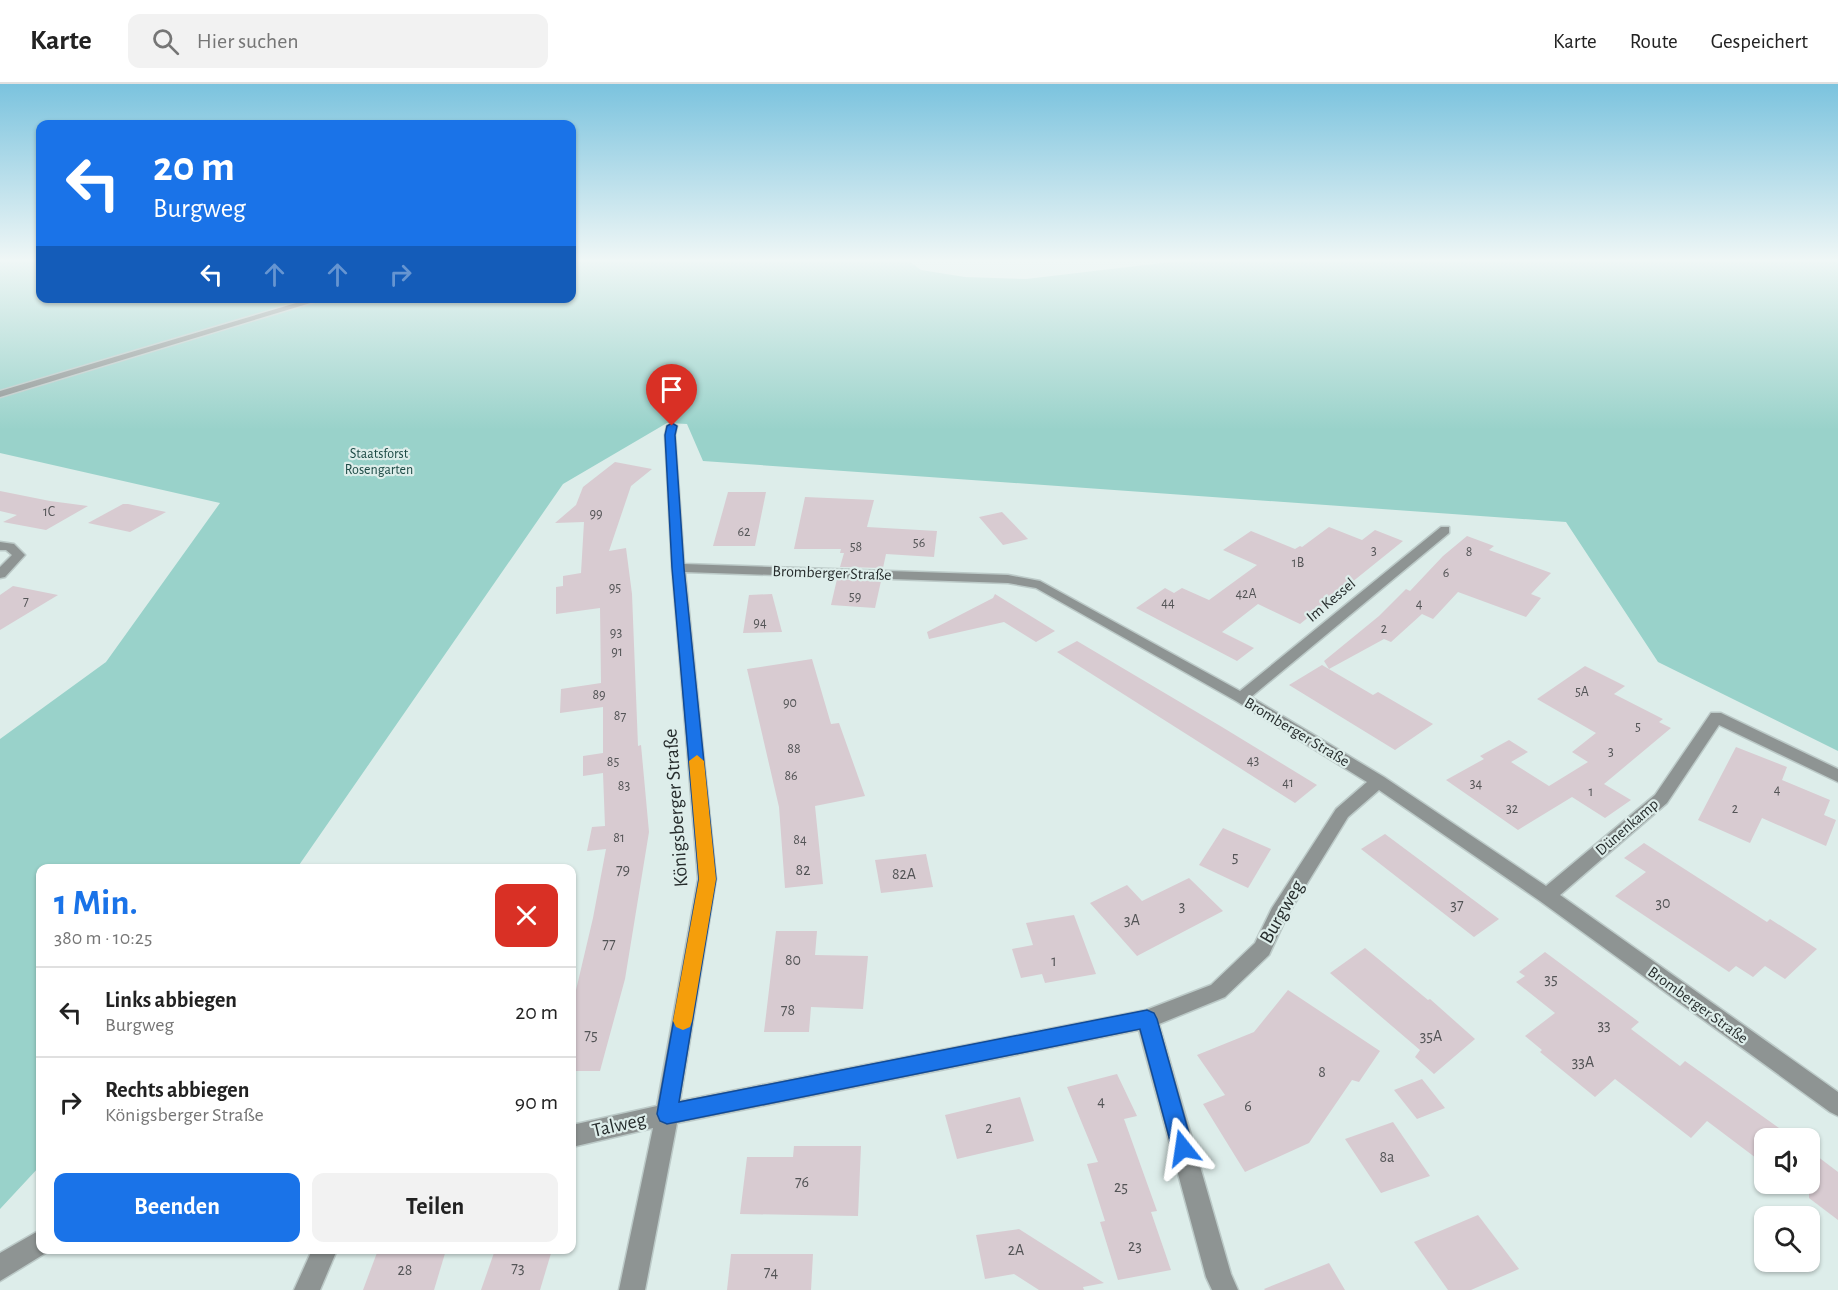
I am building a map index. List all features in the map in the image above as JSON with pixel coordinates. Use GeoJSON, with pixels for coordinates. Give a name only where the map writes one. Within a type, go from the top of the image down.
{"type":"FeatureCollection","features":[{"type":"Feature","properties":{"kind":"street"},"geometry":{"type":"LineString","coordinates":[[0,394],[258,317]]}},
{"type":"Feature","properties":{"kind":"street","name":"Königsberger Straße"},"geometry":{"type":"LineString","coordinates":[[632,1290],[667,1114],[707,879],[678,568],[670,435],[672,426]]}},
{"type":"Feature","properties":{"kind":"street","name":"Im Kessel"},"geometry":{"type":"LineString","coordinates":[[1241,698],[1445,530]]}},
{"type":"Feature","properties":{"kind":"street"},"geometry":{"type":"LineString","coordinates":[[0,546],[10,547],[19,555],[0,574]]}},
{"type":"Feature","properties":{"kind":"street","name":"Bromberger Straße"},"geometry":{"type":"LineString","coordinates":[[678,568],[1008,579],[1040,585],[1241,698],[1378,780],[1547,896],[1838,1105]]}},
{"type":"Feature","properties":{"kind":"street","name":"Dünenkamp"},"geometry":{"type":"LineString","coordinates":[[1547,896],[1660,799],[1716,717],[1838,776]]}},
{"type":"Feature","properties":{"kind":"street","name":"Burgweg"},"geometry":{"type":"LineString","coordinates":[[667,1114],[1147,1019],[1218,991],[1262,949],[1279,914],[1342,813],[1378,780]]}},
{"type":"Feature","properties":{"kind":"street"},"geometry":{"type":"LineString","coordinates":[[1147,1019],[1224,1290]]}},
{"type":"Feature","properties":{"kind":"street","name":"Talweg"},"geometry":{"type":"LineString","coordinates":[[576,1135],[667,1114]]}},
{"type":"Feature","properties":{"kind":"street"},"geometry":{"type":"LineString","coordinates":[[0,1268],[36,1245]]}},
{"type":"Feature","properties":{"kind":"street"},"geometry":{"type":"LineString","coordinates":[[307,1290],[324,1254]]}},
{"type":"Feature","properties":{"kind":"green space","name":"Staatsforst Rosengarten"},"geometry":{"type":"Polygon","coordinates":[[[0,317],[1838,317],[1838,751],[1658,662],[1566,522],[703,461],[687,424],[667,423],[563,484],[300,864],[36,864],[36,1170],[0,1209],[0,739],[106,662],[220,503],[0,453],[0,317]]]}},
{"type":"Feature","properties":{"kind":"building"},"geometry":{"type":"Polygon","coordinates":[[[615,462],[652,469],[631,486],[609,551],[626,548],[632,594],[638,746],[641,745],[649,832],[625,979],[600,1071],[576,1071],[576,990],[606,849],[587,851],[592,827],[605,826],[603,773],[583,776],[583,756],[603,753],[603,707],[560,713],[561,689],[601,683],[600,608],[556,614],[556,587],[563,586],[563,576],[581,573],[584,522],[555,523],[576,505],[583,487],[615,462]]]}},
{"type":"Feature","properties":{"kind":"building"},"geometry":{"type":"Polygon","coordinates":[[[0,491],[88,506],[46,530],[3,522],[17,515],[0,511],[0,491]]]}},
{"type":"Feature","properties":{"kind":"building"},"geometry":{"type":"Polygon","coordinates":[[[728,492],[766,492],[755,546],[713,546],[728,492]]]}},
{"type":"Feature","properties":{"kind":"building"},"geometry":{"type":"Polygon","coordinates":[[[805,497],[874,500],[867,527],[937,531],[934,557],[886,554],[883,568],[840,567],[844,553],[840,553],[841,549],[794,549],[805,497]]]}},
{"type":"Feature","properties":{"kind":"building"},"geometry":{"type":"Polygon","coordinates":[[[123,504],[166,512],[130,532],[88,523],[123,504]]]}},
{"type":"Feature","properties":{"kind":"building"},"geometry":{"type":"Polygon","coordinates":[[[1002,512],[1028,539],[1003,545],[979,517],[1002,512]]]}},
{"type":"Feature","properties":{"kind":"building"},"geometry":{"type":"Polygon","coordinates":[[[1329,527],[1362,540],[1375,530],[1403,541],[1300,624],[1258,604],[1222,632],[1254,648],[1237,661],[1136,608],[1165,588],[1174,593],[1182,588],[1209,600],[1257,565],[1223,550],[1251,531],[1295,549],[1302,547],[1329,527]]]}},
{"type":"Feature","properties":{"kind":"building"},"geometry":{"type":"Polygon","coordinates":[[[1467,536],[1494,546],[1489,550],[1551,573],[1531,594],[1541,598],[1526,617],[1458,592],[1433,619],[1422,614],[1391,642],[1384,639],[1329,669],[1324,661],[1379,616],[1406,589],[1410,591],[1443,556],[1467,536]]]}},
{"type":"Feature","properties":{"kind":"building"},"geometry":{"type":"Polygon","coordinates":[[[837,579],[881,581],[875,608],[831,605],[837,579]]]}},
{"type":"Feature","properties":{"kind":"building"},"geometry":{"type":"Polygon","coordinates":[[[13,586],[58,595],[0,630],[0,595],[13,586]]]}},
{"type":"Feature","properties":{"kind":"building"},"geometry":{"type":"Polygon","coordinates":[[[772,594],[782,632],[743,633],[749,595],[772,594]]]}},
{"type":"Feature","properties":{"kind":"building"},"geometry":{"type":"Polygon","coordinates":[[[995,594],[1055,631],[1036,642],[1004,622],[929,639],[927,632],[993,598],[995,594]]]}},
{"type":"Feature","properties":{"kind":"building"},"geometry":{"type":"Polygon","coordinates":[[[1077,641],[1317,785],[1295,803],[1057,652],[1077,641]]]}},
{"type":"Feature","properties":{"kind":"building"},"geometry":{"type":"Polygon","coordinates":[[[812,659],[831,724],[839,723],[865,796],[815,806],[823,884],[785,888],[779,807],[747,669],[812,659]]]}},
{"type":"Feature","properties":{"kind":"building"},"geometry":{"type":"Polygon","coordinates":[[[1322,665],[1373,695],[1378,692],[1433,724],[1395,750],[1289,685],[1322,665]]]}},
{"type":"Feature","properties":{"kind":"building"},"geometry":{"type":"Polygon","coordinates":[[[1585,666],[1625,686],[1614,694],[1663,719],[1659,722],[1671,728],[1604,784],[1631,800],[1605,818],[1572,797],[1518,830],[1446,780],[1484,759],[1480,756],[1509,740],[1528,752],[1511,762],[1549,786],[1588,762],[1572,752],[1596,733],[1537,699],[1585,666]]]}},
{"type":"Feature","properties":{"kind":"building"},"geometry":{"type":"Polygon","coordinates":[[[1736,747],[1787,767],[1782,780],[1830,800],[1824,815],[1836,820],[1826,846],[1762,818],[1750,843],[1698,820],[1736,747]]]}},
{"type":"Feature","properties":{"kind":"building"},"geometry":{"type":"Polygon","coordinates":[[[1223,828],[1271,849],[1248,888],[1199,865],[1223,828]]]}},
{"type":"Feature","properties":{"kind":"building"},"geometry":{"type":"Polygon","coordinates":[[[1385,834],[1499,919],[1474,937],[1361,849],[1385,834]]]}},
{"type":"Feature","properties":{"kind":"building"},"geometry":{"type":"Polygon","coordinates":[[[1644,843],[1767,922],[1770,919],[1817,949],[1785,979],[1765,966],[1753,977],[1736,966],[1729,972],[1615,896],[1646,872],[1624,858],[1644,843]]]}},
{"type":"Feature","properties":{"kind":"building"},"geometry":{"type":"Polygon","coordinates":[[[926,854],[933,887],[881,893],[875,860],[926,854]]]}},
{"type":"Feature","properties":{"kind":"building"},"geometry":{"type":"Polygon","coordinates":[[[1189,878],[1223,911],[1137,956],[1090,903],[1127,885],[1142,901],[1189,878]]]}},
{"type":"Feature","properties":{"kind":"building"},"geometry":{"type":"Polygon","coordinates":[[[1074,915],[1096,974],[1045,983],[1042,974],[1021,978],[1012,949],[1033,945],[1026,923],[1074,915]]]}},
{"type":"Feature","properties":{"kind":"building"},"geometry":{"type":"Polygon","coordinates":[[[776,931],[817,931],[815,955],[868,956],[863,1009],[811,1007],[809,1032],[764,1032],[776,931]]]}},
{"type":"Feature","properties":{"kind":"building"},"geometry":{"type":"Polygon","coordinates":[[[1365,948],[1428,1000],[1430,999],[1475,1039],[1434,1074],[1415,1057],[1420,1050],[1330,973],[1365,948]]]}},
{"type":"Feature","properties":{"kind":"building"},"geometry":{"type":"Polygon","coordinates":[[[1545,952],[1639,1022],[1631,1029],[1680,1066],[1685,1061],[1779,1128],[1754,1128],[1754,1156],[1707,1121],[1691,1138],[1615,1079],[1595,1097],[1540,1052],[1542,1050],[1525,1036],[1555,1013],[1516,982],[1525,976],[1519,972],[1545,952]]]}},
{"type":"Feature","properties":{"kind":"building"},"geometry":{"type":"Polygon","coordinates":[[[1288,990],[1380,1051],[1359,1082],[1352,1080],[1309,1143],[1245,1172],[1203,1104],[1225,1095],[1197,1055],[1254,1032],[1288,990]]]}},
{"type":"Feature","properties":{"kind":"building"},"geometry":{"type":"Polygon","coordinates":[[[1117,1074],[1137,1116],[1124,1119],[1157,1211],[1151,1212],[1171,1270],[1118,1280],[1100,1222],[1105,1221],[1087,1164],[1098,1162],[1067,1087],[1117,1074]]]}},
{"type":"Feature","properties":{"kind":"building"},"geometry":{"type":"Polygon","coordinates":[[[1422,1079],[1445,1108],[1417,1119],[1394,1090],[1422,1079]]]}},
{"type":"Feature","properties":{"kind":"building"},"geometry":{"type":"Polygon","coordinates":[[[1020,1097],[1034,1141],[957,1159],[945,1115],[1020,1097]]]}},
{"type":"Feature","properties":{"kind":"building"},"geometry":{"type":"Polygon","coordinates":[[[1393,1122],[1430,1176],[1381,1193],[1345,1139],[1393,1122]]]}},
{"type":"Feature","properties":{"kind":"building"},"geometry":{"type":"Polygon","coordinates":[[[794,1146],[861,1146],[858,1216],[740,1214],[747,1157],[793,1157],[794,1146]]]}},
{"type":"Feature","properties":{"kind":"building"},"geometry":{"type":"Polygon","coordinates":[[[1820,1158],[1838,1172],[1838,1220],[1809,1198],[1809,1194],[1820,1194],[1820,1158]]]}},
{"type":"Feature","properties":{"kind":"building"},"geometry":{"type":"Polygon","coordinates":[[[1478,1215],[1519,1269],[1471,1290],[1448,1290],[1414,1242],[1478,1215]]]}},
{"type":"Feature","properties":{"kind":"building"},"geometry":{"type":"Polygon","coordinates":[[[1019,1229],[1104,1283],[1083,1287],[1084,1290],[1039,1290],[1014,1274],[985,1279],[976,1235],[1019,1229]]]}},
{"type":"Feature","properties":{"kind":"building"},"geometry":{"type":"Polygon","coordinates":[[[376,1254],[445,1254],[434,1290],[363,1290],[376,1254]]]}},
{"type":"Feature","properties":{"kind":"building"},"geometry":{"type":"Polygon","coordinates":[[[494,1254],[551,1254],[540,1290],[481,1290],[494,1254]]]}},
{"type":"Feature","properties":{"kind":"building"},"geometry":{"type":"Polygon","coordinates":[[[731,1254],[813,1254],[811,1290],[727,1290],[731,1254]]]}},
{"type":"Feature","properties":{"kind":"building"},"geometry":{"type":"Polygon","coordinates":[[[1329,1263],[1345,1290],[1264,1289],[1329,1263]]]}},
{"type":"Feature","properties":{"kind":"slow traffic"},"geometry":{"type":"LineString","coordinates":[[683,1021],[707,879],[697,761]]}},
{"type":"Feature","properties":{"kind":"route"},"geometry":{"type":"LineString","coordinates":[[672,426],[670,435],[678,568],[707,879],[667,1114],[1147,1019],[1183,1148]]}}]}
